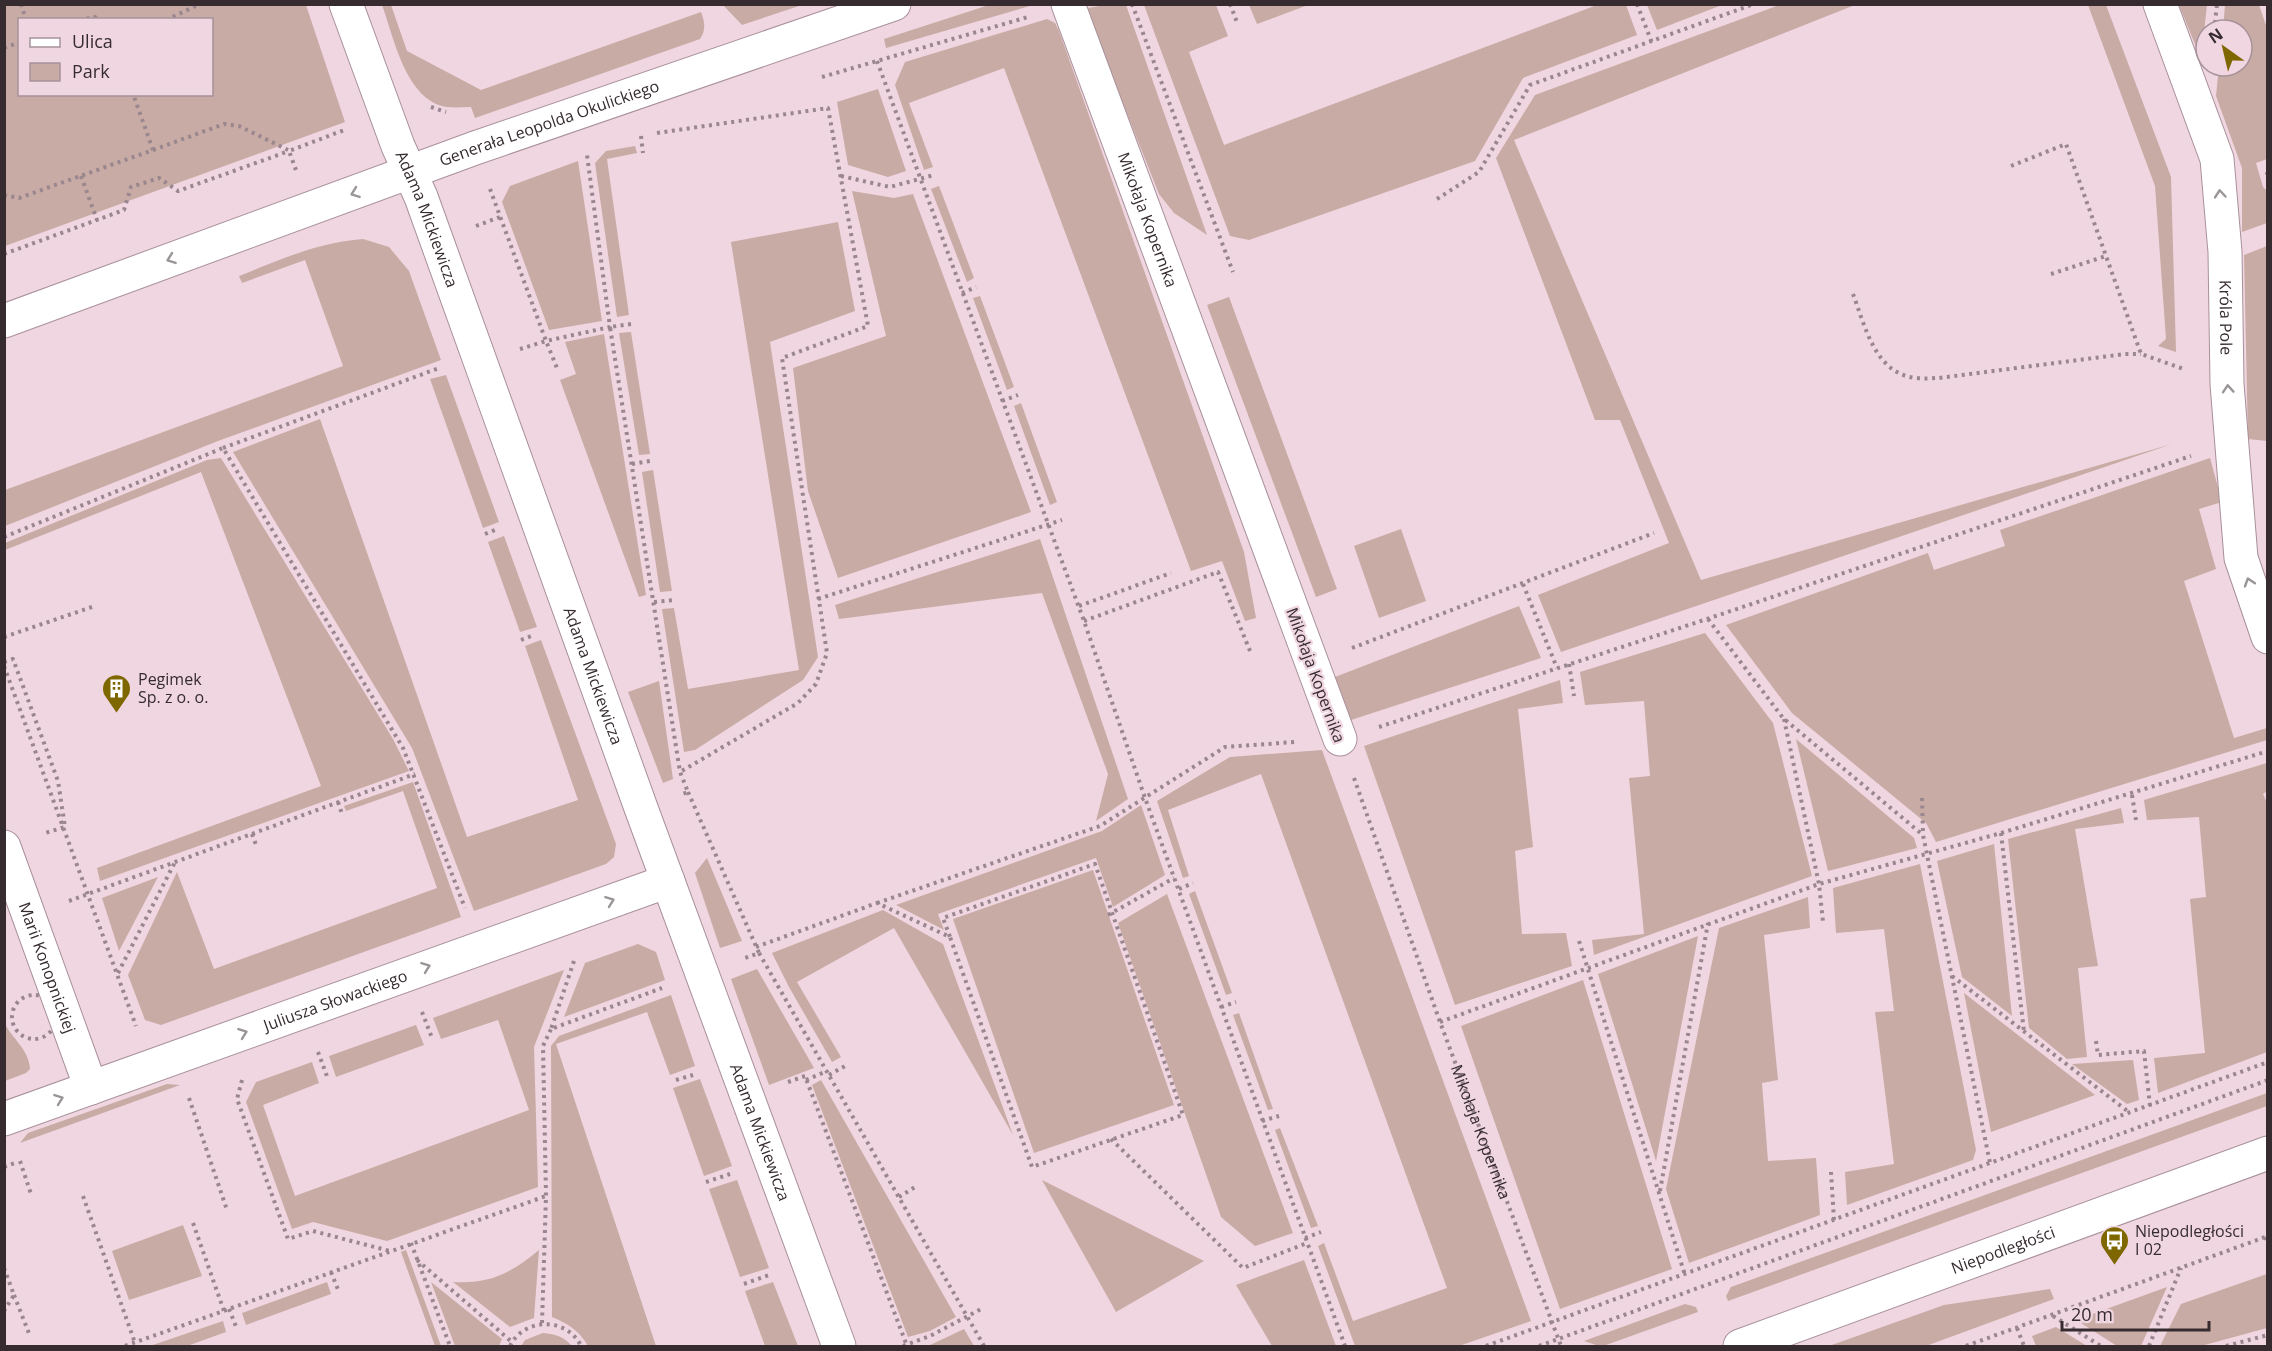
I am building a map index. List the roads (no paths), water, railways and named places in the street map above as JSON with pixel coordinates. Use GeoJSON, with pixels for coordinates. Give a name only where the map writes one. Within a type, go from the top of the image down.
{"type":"FeatureCollection","features":[{"type":"Feature","properties":{"kind":"street","name":"Adama Mickiewicza"},"geometry":{"type":"LineString","coordinates":[[346,4],[421,197],[641,808],[839,1347]]}},
{"type":"Feature","properties":{"kind":"street","name":"Generała Leopolda Okulickiego"},"geometry":{"type":"LineString","coordinates":[[4,321],[475,148],[894,4]]}},
{"type":"Feature","properties":{"kind":"street","name":"Mikołaja Kopernika"},"geometry":{"type":"LineString","coordinates":[[1068,4],[1340,739]]}},
{"type":"Feature","properties":{"kind":"street","name":"Króla Pole"},"geometry":{"type":"LineString","coordinates":[[2160,4],[2217,159],[2225,252],[2227,384],[2241,558],[2268,637]]}},
{"type":"Feature","properties":{"kind":"street","name":"Marii Konopnickiej"},"geometry":{"type":"LineString","coordinates":[[4,847],[91,1088]]}},
{"type":"Feature","properties":{"kind":"street","name":"Juliusza Słowackiego"},"geometry":{"type":"LineString","coordinates":[[4,1119],[668,880]]}},
{"type":"Feature","properties":{"kind":"street","name":"Niepodległości"},"geometry":{"type":"LineString","coordinates":[[1740,1347],[2268,1153]]}},
{"type":"Feature","properties":{"kind":"place","name":"Pegimek Sp. z o. o."},"geometry":{"type":"Point","coordinates":[117,714]}},
{"type":"Feature","properties":{"kind":"place","name":"Niepodległości I 02"},"geometry":{"type":"Point","coordinates":[2114,1266]}}]}
